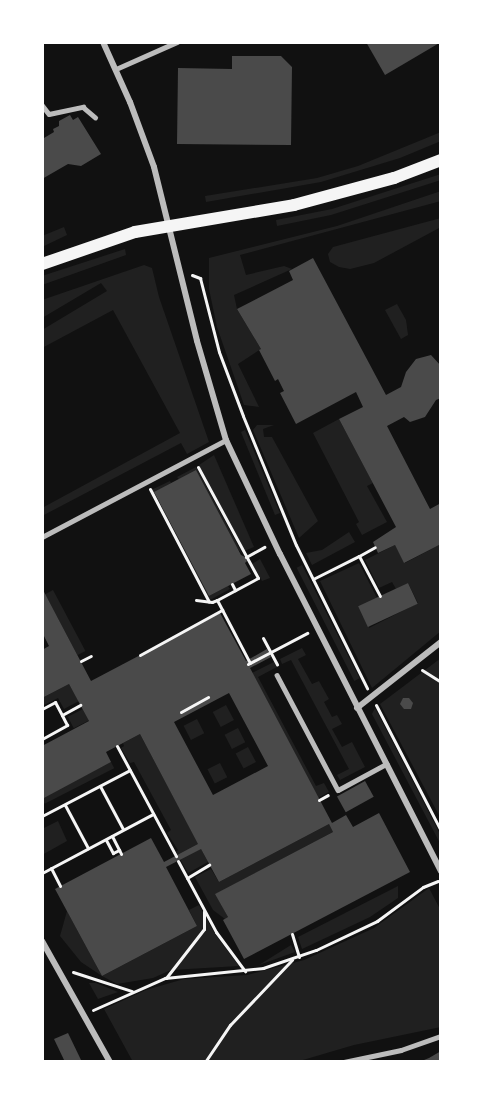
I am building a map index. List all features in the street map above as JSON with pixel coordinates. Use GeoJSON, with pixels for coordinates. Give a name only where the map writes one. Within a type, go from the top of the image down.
{"type":"FeatureCollection","features":[{"type":"Feature","properties":{"kind":"main road"},"geometry":{"type":"LineString","coordinates":[[42,264],[107,240],[168,225],[294,205],[394,178],[441,160]]}},
{"type":"Feature","properties":{"kind":"street"},"geometry":{"type":"LineString","coordinates":[[103,42],[116,69],[154,167],[226,440],[274,542],[441,872]]}},
{"type":"Feature","properties":{"kind":"street"},"geometry":{"type":"LineString","coordinates":[[357,708],[441,642]]}},
{"type":"Feature","properties":{"kind":"street"},"geometry":{"type":"LineString","coordinates":[[42,941],[110,1062]]}},
{"type":"Feature","properties":{"kind":"lane"},"geometry":{"type":"LineString","coordinates":[[116,69],[177,42]]}},
{"type":"Feature","properties":{"kind":"lane"},"geometry":{"type":"LineString","coordinates":[[42,105],[49,114],[83,107],[96,117]]}},
{"type":"Feature","properties":{"kind":"lane"},"geometry":{"type":"LineString","coordinates":[[42,537],[226,440]]}},
{"type":"Feature","properties":{"kind":"lane"},"geometry":{"type":"LineString","coordinates":[[277,675],[338,790],[386,764]]}},
{"type":"Feature","properties":{"kind":"lane"},"geometry":{"type":"LineString","coordinates":[[344,1062],[400,1050],[441,1036]]}},
{"type":"Feature","properties":{"kind":"path"},"geometry":{"type":"LineString","coordinates":[[181,271],[200,278],[219,352],[296,545],[309,570]]}},
{"type":"Feature","properties":{"kind":"path"},"geometry":{"type":"LineString","coordinates":[[193,457],[258,578],[217,600],[209,602],[196,600]]}},
{"type":"Feature","properties":{"kind":"path"},"geometry":{"type":"LineString","coordinates":[[146,482],[209,602]]}},
{"type":"Feature","properties":{"kind":"path"},"geometry":{"type":"LineString","coordinates":[[246,557],[274,542]]}},
{"type":"Feature","properties":{"kind":"path"},"geometry":{"type":"LineString","coordinates":[[314,579],[375,547]]}},
{"type":"Feature","properties":{"kind":"path"},"geometry":{"type":"LineString","coordinates":[[359,556],[380,596]]}},
{"type":"Feature","properties":{"kind":"path"},"geometry":{"type":"LineString","coordinates":[[231,584],[235,590]]}},
{"type":"Feature","properties":{"kind":"path"},"geometry":{"type":"LineString","coordinates":[[217,600],[249,664],[317,628]]}},
{"type":"Feature","properties":{"kind":"path"},"geometry":{"type":"LineString","coordinates":[[140,655],[222,610]]}},
{"type":"Feature","properties":{"kind":"path"},"geometry":{"type":"LineString","coordinates":[[263,638],[278,666]]}},
{"type":"Feature","properties":{"kind":"path"},"geometry":{"type":"LineString","coordinates":[[81,661],[91,656]]}},
{"type":"Feature","properties":{"kind":"path"},"geometry":{"type":"LineString","coordinates":[[412,665],[441,682]]}},
{"type":"Feature","properties":{"kind":"path"},"geometry":{"type":"LineString","coordinates":[[181,711],[208,697]]}},
{"type":"Feature","properties":{"kind":"path"},"geometry":{"type":"LineString","coordinates":[[42,709],[55,702],[67,725],[43,736]]}},
{"type":"Feature","properties":{"kind":"path"},"geometry":{"type":"LineString","coordinates":[[62,715],[80,705]]}},
{"type":"Feature","properties":{"kind":"path"},"geometry":{"type":"LineString","coordinates":[[117,746],[176,856]]}},
{"type":"Feature","properties":{"kind":"path"},"geometry":{"type":"LineString","coordinates":[[42,816],[130,770]]}},
{"type":"Feature","properties":{"kind":"path"},"geometry":{"type":"LineString","coordinates":[[100,786],[124,830]]}},
{"type":"Feature","properties":{"kind":"path"},"geometry":{"type":"LineString","coordinates":[[64,804],[88,849]]}},
{"type":"Feature","properties":{"kind":"path"},"geometry":{"type":"LineString","coordinates":[[42,873],[153,814]]}},
{"type":"Feature","properties":{"kind":"path"},"geometry":{"type":"LineString","coordinates":[[106,839],[113,853],[120,852],[112,836]]}},
{"type":"Feature","properties":{"kind":"path"},"geometry":{"type":"LineString","coordinates":[[178,861],[216,932],[245,971]]}},
{"type":"Feature","properties":{"kind":"path"},"geometry":{"type":"LineString","coordinates":[[187,878],[209,865]]}},
{"type":"Feature","properties":{"kind":"path"},"geometry":{"type":"LineString","coordinates":[[51,868],[60,886]]}},
{"type":"Feature","properties":{"kind":"path"},"geometry":{"type":"LineString","coordinates":[[165,978],[245,971],[299,957],[377,921],[423,887],[441,879]]}},
{"type":"Feature","properties":{"kind":"path"},"geometry":{"type":"LineString","coordinates":[[84,1016],[165,978],[176,968],[204,929],[204,909]]}},
{"type":"Feature","properties":{"kind":"path"},"geometry":{"type":"LineString","coordinates":[[292,934],[299,957]]}},
{"type":"Feature","properties":{"kind":"path"},"geometry":{"type":"LineString","coordinates":[[205,1062],[230,1025],[293,959]]}},
{"type":"Feature","properties":{"kind":"path"},"geometry":{"type":"LineString","coordinates":[[57,968],[134,992]]}},
{"type":"Feature","properties":{"kind":"shaded area"},"geometry":{"type":"Polygon","coordinates":[[[441,132],[441,141],[400,158],[321,182],[206,202],[205,196],[317,178],[358,166],[441,132]]]}},
{"type":"Feature","properties":{"kind":"shaded area"},"geometry":{"type":"Polygon","coordinates":[[[441,174],[441,180],[331,215],[277,226],[276,220],[332,209],[441,174]]]}},
{"type":"Feature","properties":{"kind":"shaded area"},"geometry":{"type":"Polygon","coordinates":[[[441,191],[441,201],[240,255],[246,275],[284,266],[292,269],[234,295],[237,309],[261,349],[238,364],[259,407],[244,405],[217,327],[209,289],[209,258],[337,226],[441,191]]]}},
{"type":"Feature","properties":{"kind":"shaded area"},"geometry":{"type":"Polygon","coordinates":[[[441,218],[441,227],[374,263],[350,269],[330,262],[328,254],[333,247],[441,218]]]}},
{"type":"Feature","properties":{"kind":"shaded area"},"geometry":{"type":"Polygon","coordinates":[[[64,227],[67,235],[42,247],[42,236],[64,227]]]}},
{"type":"Feature","properties":{"kind":"shaded area"},"geometry":{"type":"Polygon","coordinates":[[[125,249],[126,255],[42,285],[42,276],[125,249]]]}},
{"type":"Feature","properties":{"kind":"shaded area"},"geometry":{"type":"Polygon","coordinates":[[[144,265],[152,268],[159,297],[209,442],[187,454],[181,443],[42,516],[42,508],[180,433],[113,310],[42,348],[42,330],[107,291],[101,283],[42,318],[42,300],[144,265]]]}},
{"type":"Feature","properties":{"kind":"shaded area"},"geometry":{"type":"Polygon","coordinates":[[[397,304],[406,320],[408,335],[401,339],[385,310],[397,304]]]}},
{"type":"Feature","properties":{"kind":"shaded area"},"geometry":{"type":"Polygon","coordinates":[[[339,419],[373,483],[367,486],[387,522],[362,535],[356,524],[359,522],[313,433],[339,419]]]}},
{"type":"Feature","properties":{"kind":"shaded area"},"geometry":{"type":"Polygon","coordinates":[[[257,425],[274,425],[263,429],[264,437],[272,437],[318,521],[299,538],[253,430],[257,425]]]}},
{"type":"Feature","properties":{"kind":"shaded area"},"geometry":{"type":"Polygon","coordinates":[[[245,430],[280,513],[275,515],[241,432],[245,430]]]}},
{"type":"Feature","properties":{"kind":"shaded area"},"geometry":{"type":"Polygon","coordinates":[[[214,455],[254,547],[244,551],[199,465],[214,455]]]}},
{"type":"Feature","properties":{"kind":"shaded area"},"geometry":{"type":"Polygon","coordinates":[[[196,467],[243,555],[177,477],[196,467]]]}},
{"type":"Feature","properties":{"kind":"shaded area"},"geometry":{"type":"Polygon","coordinates":[[[170,481],[171,483],[154,493],[209,596],[228,586],[230,589],[210,600],[151,490],[170,481]]]}},
{"type":"Feature","properties":{"kind":"shaded area"},"geometry":{"type":"Polygon","coordinates":[[[349,532],[355,542],[312,565],[306,553],[322,550],[349,532]]]}},
{"type":"Feature","properties":{"kind":"shaded area"},"geometry":{"type":"Polygon","coordinates":[[[441,544],[441,631],[372,688],[320,581],[359,563],[377,598],[369,628],[418,603],[408,583],[396,589],[392,582],[379,588],[365,560],[395,545],[405,563],[441,544]]]}},
{"type":"Feature","properties":{"kind":"shaded area"},"geometry":{"type":"Polygon","coordinates":[[[260,559],[270,578],[262,581],[252,564],[260,559]]]}},
{"type":"Feature","properties":{"kind":"shaded area"},"geometry":{"type":"Polygon","coordinates":[[[302,565],[360,678],[354,681],[297,568],[302,565]]]}},
{"type":"Feature","properties":{"kind":"shaded area"},"geometry":{"type":"Polygon","coordinates":[[[53,590],[85,651],[77,655],[45,594],[53,590]]]}},
{"type":"Feature","properties":{"kind":"shaded area"},"geometry":{"type":"Polygon","coordinates":[[[302,648],[306,655],[298,659],[312,684],[319,681],[329,699],[324,702],[332,717],[337,715],[342,724],[332,729],[342,747],[352,742],[365,767],[340,780],[337,775],[349,769],[291,660],[282,664],[280,659],[302,648]]]}},
{"type":"Feature","properties":{"kind":"shaded area"},"geometry":{"type":"Polygon","coordinates":[[[441,658],[441,819],[380,704],[441,658]]]}},
{"type":"Feature","properties":{"kind":"shaded area"},"geometry":{"type":"Polygon","coordinates":[[[274,662],[277,667],[258,677],[316,786],[324,783],[329,792],[318,798],[252,673],[274,662]]]}},
{"type":"Feature","properties":{"kind":"shaded area"},"geometry":{"type":"Polygon","coordinates":[[[69,684],[79,701],[64,709],[58,698],[42,706],[42,698],[69,684]]]}},
{"type":"Feature","properties":{"kind":"shaded area"},"geometry":{"type":"Polygon","coordinates":[[[226,705],[234,720],[221,727],[213,712],[226,705]]]}},
{"type":"Feature","properties":{"kind":"shaded area"},"geometry":{"type":"Polygon","coordinates":[[[375,708],[441,836],[441,845],[372,714],[375,708]]]}},
{"type":"Feature","properties":{"kind":"shaded area"},"geometry":{"type":"Polygon","coordinates":[[[83,709],[89,721],[74,728],[68,717],[83,709]]]}},
{"type":"Feature","properties":{"kind":"shaded area"},"geometry":{"type":"Polygon","coordinates":[[[197,719],[204,733],[191,740],[184,726],[197,719]]]}},
{"type":"Feature","properties":{"kind":"shaded area"},"geometry":{"type":"Polygon","coordinates":[[[238,728],[245,742],[232,749],[225,735],[238,728]]]}},
{"type":"Feature","properties":{"kind":"shaded area"},"geometry":{"type":"Polygon","coordinates":[[[140,734],[208,862],[188,873],[176,852],[178,850],[167,833],[171,830],[134,762],[130,763],[121,748],[124,746],[123,743],[140,734]]]}},
{"type":"Feature","properties":{"kind":"shaded area"},"geometry":{"type":"Polygon","coordinates":[[[248,747],[256,762],[244,769],[236,754],[248,747]]]}},
{"type":"Feature","properties":{"kind":"shaded area"},"geometry":{"type":"Polygon","coordinates":[[[111,762],[114,768],[45,804],[42,797],[111,762]]]}},
{"type":"Feature","properties":{"kind":"shaded area"},"geometry":{"type":"Polygon","coordinates":[[[220,763],[227,777],[215,784],[208,769],[220,763]]]}},
{"type":"Feature","properties":{"kind":"shaded area"},"geometry":{"type":"Polygon","coordinates":[[[58,821],[67,841],[42,855],[42,829],[58,821]]]}},
{"type":"Feature","properties":{"kind":"shaded area"},"geometry":{"type":"Polygon","coordinates":[[[329,824],[333,832],[216,894],[228,917],[225,919],[213,910],[195,877],[211,869],[219,882],[329,824]]]}},
{"type":"Feature","properties":{"kind":"shaded area"},"geometry":{"type":"Polygon","coordinates":[[[398,886],[398,898],[370,917],[302,949],[298,937],[398,886]]]}},
{"type":"Feature","properties":{"kind":"shaded area"},"geometry":{"type":"Polygon","coordinates":[[[429,888],[441,911],[441,1027],[354,1045],[296,1062],[133,1062],[104,1009],[146,990],[184,979],[247,975],[304,960],[374,928],[429,888]]]}},
{"type":"Feature","properties":{"kind":"shaded area"},"geometry":{"type":"Polygon","coordinates":[[[199,905],[215,934],[239,966],[171,970],[153,978],[117,984],[102,976],[197,926],[189,910],[199,905]]]}},
{"type":"Feature","properties":{"kind":"shaded area"},"geometry":{"type":"Polygon","coordinates":[[[67,911],[102,976],[81,962],[60,936],[67,911]]]}},
{"type":"Feature","properties":{"kind":"shaded area"},"geometry":{"type":"Polygon","coordinates":[[[291,945],[295,952],[259,965],[291,945]]]}},
{"type":"Feature","properties":{"kind":"shaded area"},"geometry":{"type":"Polygon","coordinates":[[[89,983],[96,983],[118,992],[98,999],[89,983]]]}},
{"type":"Feature","properties":{"kind":"building"},"geometry":{"type":"Polygon","coordinates":[[[366,42],[441,42],[385,75],[366,42]]]}},
{"type":"Feature","properties":{"kind":"building"},"geometry":{"type":"Polygon","coordinates":[[[232,56],[281,56],[292,67],[291,145],[177,144],[178,68],[232,69],[232,56]]]}},
{"type":"Feature","properties":{"kind":"building"},"geometry":{"type":"Polygon","coordinates":[[[70,115],[73,120],[78,117],[101,154],[81,166],[68,164],[42,179],[42,135],[44,138],[54,132],[53,129],[59,126],[59,121],[70,115]]]}},
{"type":"Feature","properties":{"kind":"building"},"geometry":{"type":"Polygon","coordinates":[[[313,258],[386,395],[401,387],[406,372],[416,359],[431,355],[441,366],[441,398],[436,400],[425,417],[410,422],[404,417],[387,426],[430,509],[441,503],[441,544],[404,563],[395,545],[378,553],[373,542],[396,527],[339,419],[363,407],[356,392],[296,424],[280,393],[284,391],[278,379],[275,381],[259,350],[261,349],[237,309],[293,280],[289,271],[313,258]]]}},
{"type":"Feature","properties":{"kind":"building"},"geometry":{"type":"Polygon","coordinates":[[[196,470],[241,555],[245,557],[247,561],[245,563],[251,574],[209,596],[154,492],[196,470]]]}},
{"type":"Feature","properties":{"kind":"building"},"geometry":{"type":"Polygon","coordinates":[[[408,583],[418,604],[368,627],[358,606],[408,583]]]}},
{"type":"Feature","properties":{"kind":"building"},"geometry":{"type":"Polygon","coordinates":[[[42,588],[91,681],[220,613],[246,661],[267,649],[271,657],[250,668],[332,823],[346,815],[353,827],[379,813],[410,872],[244,959],[223,920],[228,917],[215,894],[333,832],[329,824],[219,882],[201,849],[166,867],[197,926],[102,976],[55,889],[151,838],[164,862],[198,844],[140,734],[106,752],[111,762],[42,799],[42,746],[89,721],[69,684],[42,698],[42,650],[49,646],[42,632],[42,588]],[[229,693],[174,722],[213,795],[268,766],[229,693]]]}},
{"type":"Feature","properties":{"kind":"building"},"geometry":{"type":"Polygon","coordinates":[[[403,698],[409,698],[413,703],[411,709],[404,709],[400,704],[403,698]]]}},
{"type":"Feature","properties":{"kind":"building"},"geometry":{"type":"Polygon","coordinates":[[[365,781],[374,797],[346,812],[337,797],[365,781]]]}},
{"type":"Feature","properties":{"kind":"building"},"geometry":{"type":"Polygon","coordinates":[[[68,1033],[82,1062],[65,1062],[54,1039],[68,1033]]]}},
{"type":"Feature","properties":{"kind":"building"},"geometry":{"type":"Polygon","coordinates":[[[441,1051],[441,1062],[419,1062],[429,1058],[441,1051]]]}}]}
